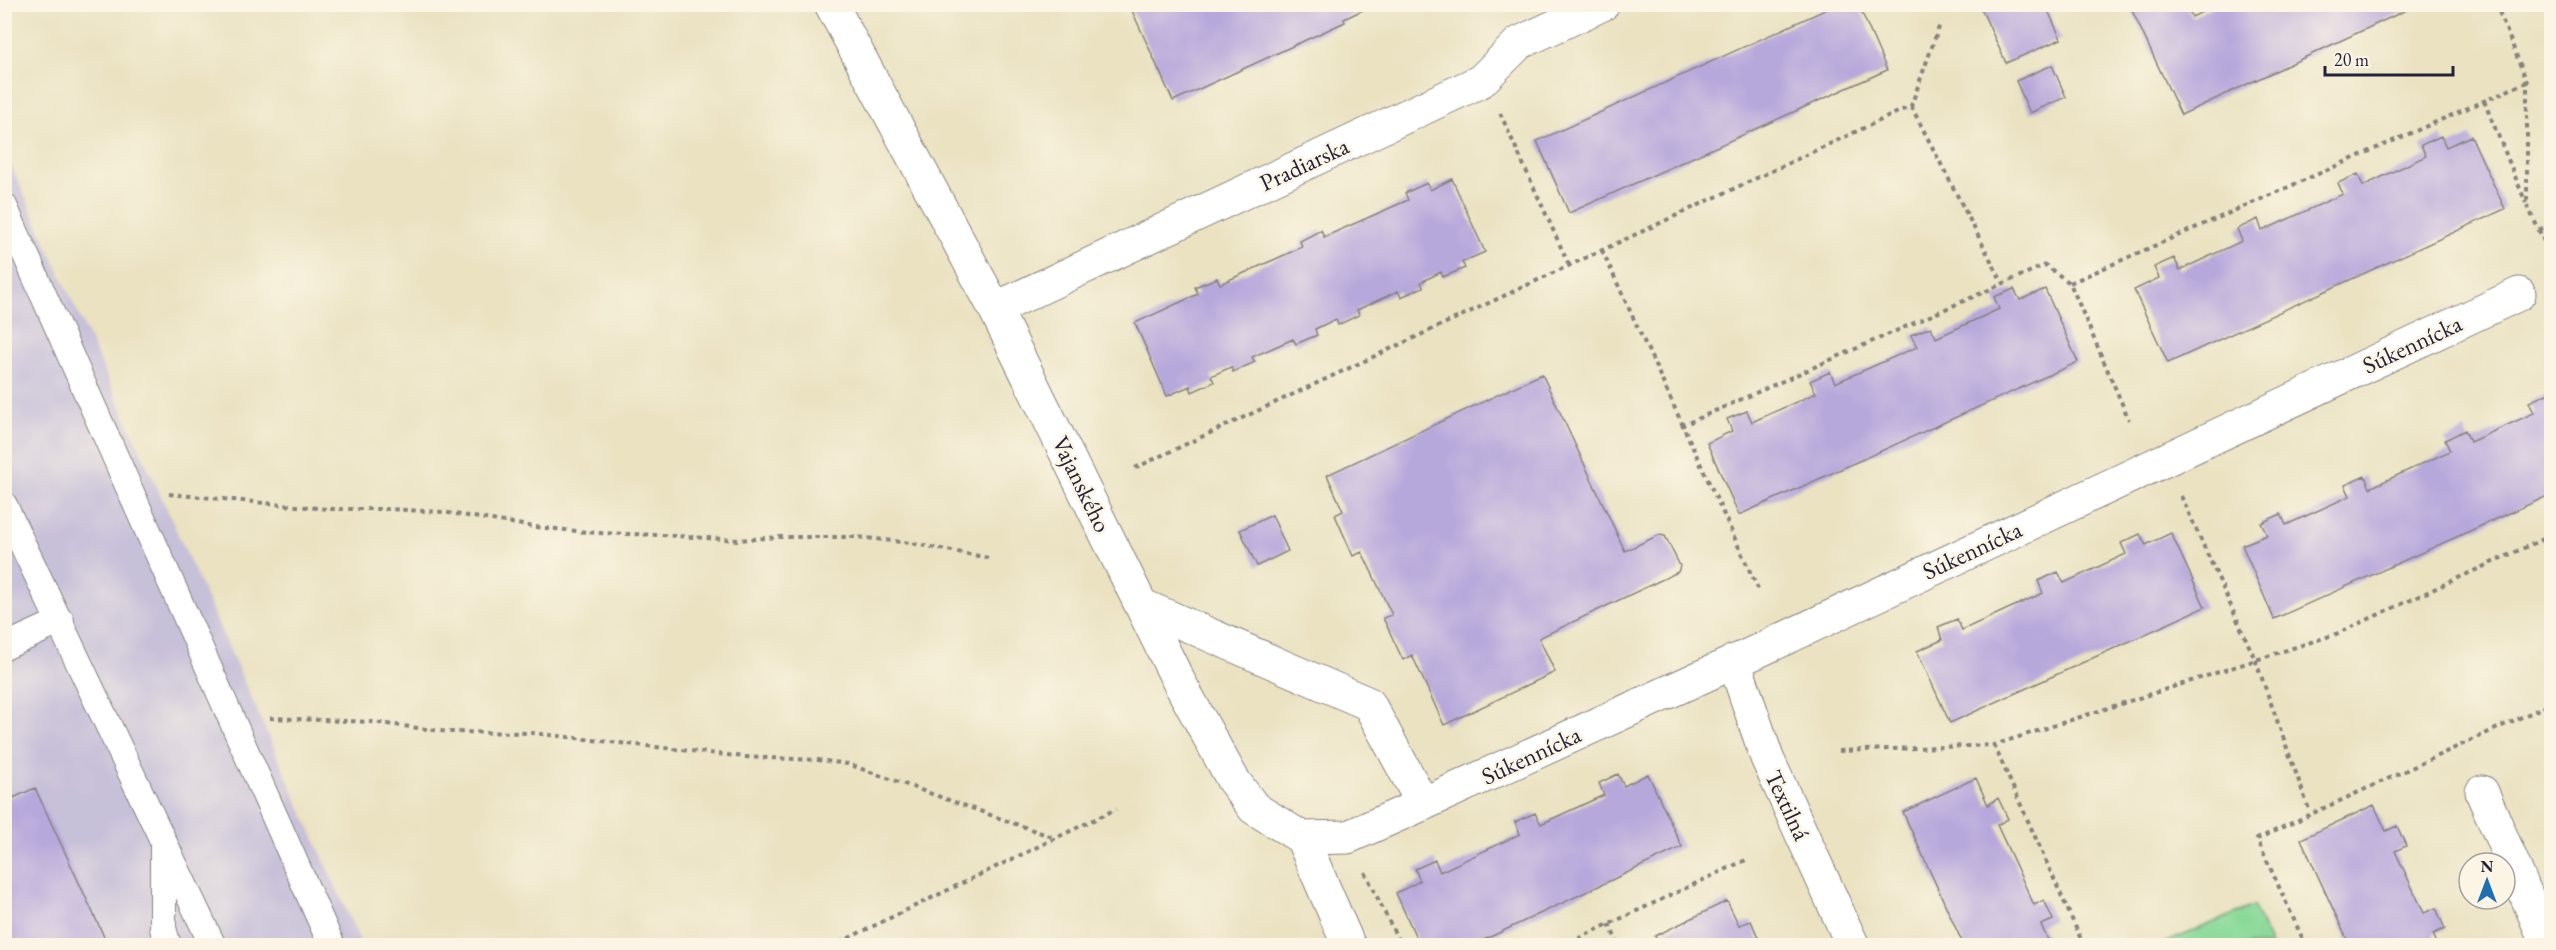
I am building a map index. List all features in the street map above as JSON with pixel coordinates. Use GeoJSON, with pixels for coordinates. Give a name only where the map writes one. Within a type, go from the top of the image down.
{"type":"FeatureCollection","features":[{"type":"Feature","properties":{"kind":"street","name":"Vajanského"},"geometry":{"type":"LineString","coordinates":[[831,4],[995,309],[1178,680],[1233,780],[1254,808],[1302,838]]}},
{"type":"Feature","properties":{"kind":"street","name":"Pradiarska"},"geometry":{"type":"LineString","coordinates":[[995,309],[1482,81],[1519,43],[1604,4]]}},
{"type":"Feature","properties":{"kind":"street","name":"Súkennícka"},"geometry":{"type":"LineString","coordinates":[[1302,838],[1348,837],[1423,804],[2519,294]]}},
{"type":"Feature","properties":{"kind":"street"},"geometry":{"type":"LineString","coordinates":[[1141,605],[1369,704],[1423,804]]}},
{"type":"Feature","properties":{"kind":"street","name":"Textilná"},"geometry":{"type":"LineString","coordinates":[[1734,661],[1767,758],[1852,945]]}},
{"type":"Feature","properties":{"kind":"street"},"geometry":{"type":"LineString","coordinates":[[2481,792],[2548,945]]}},
{"type":"Feature","properties":{"kind":"street"},"geometry":{"type":"LineString","coordinates":[[1302,838],[1349,945]]}},
{"type":"Feature","properties":{"kind":"lane"},"geometry":{"type":"LineString","coordinates":[[4,206],[332,945]]}},
{"type":"Feature","properties":{"kind":"lane"},"geometry":{"type":"LineString","coordinates":[[4,505],[213,945]]}},
{"type":"Feature","properties":{"kind":"lane"},"geometry":{"type":"LineString","coordinates":[[4,647],[61,621]]}},
{"type":"Feature","properties":{"kind":"lane"},"geometry":{"type":"LineString","coordinates":[[164,840],[163,928],[168,945]]}},
{"type":"Feature","properties":{"kind":"path"},"geometry":{"type":"LineString","coordinates":[[2496,4],[2527,82],[2527,205]]}},
{"type":"Feature","properties":{"kind":"path"},"geometry":{"type":"LineString","coordinates":[[1135,468],[1911,106],[1940,24]]}},
{"type":"Feature","properties":{"kind":"path"},"geometry":{"type":"LineString","coordinates":[[1482,81],[1498,110],[1569,265]]}},
{"type":"Feature","properties":{"kind":"path"},"geometry":{"type":"LineString","coordinates":[[2070,283],[2527,82]]}},
{"type":"Feature","properties":{"kind":"path"},"geometry":{"type":"LineString","coordinates":[[2484,101],[2527,205],[2552,258]]}},
{"type":"Feature","properties":{"kind":"path"},"geometry":{"type":"LineString","coordinates":[[1911,106],[2002,282]]}},
{"type":"Feature","properties":{"kind":"path"},"geometry":{"type":"LineString","coordinates":[[2539,230],[2552,224]]}},
{"type":"Feature","properties":{"kind":"path"},"geometry":{"type":"LineString","coordinates":[[1602,250],[1681,426],[1759,591]]}},
{"type":"Feature","properties":{"kind":"path"},"geometry":{"type":"LineString","coordinates":[[1681,426],[2044,265],[2070,283],[2129,420]]}},
{"type":"Feature","properties":{"kind":"path"},"geometry":{"type":"LineString","coordinates":[[131,494],[211,497],[328,509],[391,508],[443,512],[535,527],[606,534],[738,540],[858,537],[910,543],[989,558]]}},
{"type":"Feature","properties":{"kind":"path"},"geometry":{"type":"LineString","coordinates":[[2181,495],[2255,659],[2310,812]]}},
{"type":"Feature","properties":{"kind":"path"},"geometry":{"type":"LineString","coordinates":[[1839,751],[1994,745],[2336,634],[2552,535]]}},
{"type":"Feature","properties":{"kind":"path"},"geometry":{"type":"LineString","coordinates":[[2306,945],[2257,838],[2552,703]]}},
{"type":"Feature","properties":{"kind":"path"},"geometry":{"type":"LineString","coordinates":[[229,714],[372,722],[449,732],[532,733],[744,757],[838,763],[873,773],[1055,838]]}},
{"type":"Feature","properties":{"kind":"path"},"geometry":{"type":"LineString","coordinates":[[1994,745],[2084,945]]}},
{"type":"Feature","properties":{"kind":"path"},"geometry":{"type":"LineString","coordinates":[[832,945],[1116,809]]}},
{"type":"Feature","properties":{"kind":"path"},"geometry":{"type":"LineString","coordinates":[[1562,945],[1748,859]]}},
{"type":"Feature","properties":{"kind":"path"},"geometry":{"type":"LineString","coordinates":[[1364,869],[1401,945]]}},
{"type":"Feature","properties":{"kind":"path"},"geometry":{"type":"LineString","coordinates":[[1609,924],[1619,945]]}},
{"type":"Feature","properties":{"kind":"shaded area"},"geometry":{"type":"Polygon","coordinates":[[[4,150],[160,494],[362,945],[5,945],[4,150]]]}},
{"type":"Feature","properties":{"kind":"green space"},"geometry":{"type":"Polygon","coordinates":[[[2253,906],[2271,945],[2160,945],[2253,906]]]}},
{"type":"Feature","properties":{"kind":"building"},"geometry":{"type":"Polygon","coordinates":[[[1129,4],[1375,4],[1344,19],[1345,22],[1173,101],[1129,4]]]}},
{"type":"Feature","properties":{"kind":"building"},"geometry":{"type":"Polygon","coordinates":[[[1838,4],[1858,4],[1887,70],[1569,213],[1537,141],[1838,4]]]}},
{"type":"Feature","properties":{"kind":"building"},"geometry":{"type":"Polygon","coordinates":[[[1979,4],[2045,4],[2061,39],[2006,63],[1979,4]]]}},
{"type":"Feature","properties":{"kind":"building"},"geometry":{"type":"Polygon","coordinates":[[[2129,4],[2186,4],[2192,17],[2218,4],[2415,6],[2181,115],[2129,4]]]}},
{"type":"Feature","properties":{"kind":"building"},"geometry":{"type":"Polygon","coordinates":[[[2052,65],[2066,97],[2030,113],[2016,81],[2052,65]]]}},
{"type":"Feature","properties":{"kind":"building"},"geometry":{"type":"Polygon","coordinates":[[[2441,136],[2446,147],[2471,136],[2505,209],[2168,363],[2134,290],[2159,278],[2154,267],[2174,258],[2180,270],[2242,241],[2237,229],[2258,219],[2262,231],[2343,194],[2338,183],[2358,174],[2363,186],[2426,156],[2421,145],[2441,136]]]}},
{"type":"Feature","properties":{"kind":"building"},"geometry":{"type":"Polygon","coordinates":[[[1452,179],[1485,252],[1462,262],[1465,268],[1443,277],[1441,272],[1421,282],[1423,287],[1401,297],[1398,291],[1357,310],[1359,315],[1338,325],[1336,319],[1315,329],[1317,335],[1296,344],[1293,339],[1252,357],[1255,362],[1233,372],[1231,367],[1211,376],[1214,382],[1192,392],[1190,386],[1167,396],[1135,323],[1198,294],[1195,287],[1217,278],[1220,284],[1302,247],[1300,241],[1321,230],[1324,237],[1408,200],[1405,193],[1427,183],[1430,190],[1452,179]]]}},
{"type":"Feature","properties":{"kind":"building"},"geometry":{"type":"Polygon","coordinates":[[[2014,289],[2020,300],[2045,289],[2078,362],[1739,515],[1707,443],[1732,431],[1727,419],[1747,411],[1752,422],[1816,393],[1810,381],[1830,372],[1835,383],[1917,347],[1911,335],[1931,327],[1936,338],[1999,309],[1994,297],[2014,289]]]}},
{"type":"Feature","properties":{"kind":"building"},"geometry":{"type":"Polygon","coordinates":[[[1542,374],[1625,551],[1659,535],[1665,536],[1680,566],[1678,572],[1539,638],[1555,672],[1444,725],[1412,655],[1403,660],[1383,618],[1392,615],[1362,552],[1353,556],[1335,515],[1343,511],[1327,475],[1542,374]]]}},
{"type":"Feature","properties":{"kind":"building"},"geometry":{"type":"Polygon","coordinates":[[[2549,393],[2552,399],[2552,494],[2274,619],[2242,545],[2267,535],[2261,523],[2281,514],[2286,525],[2350,496],[2345,485],[2365,476],[2370,488],[2450,451],[2445,440],[2465,430],[2470,442],[2534,413],[2529,402],[2549,393]]]}},
{"type":"Feature","properties":{"kind":"building"},"geometry":{"type":"Polygon","coordinates":[[[1272,515],[1288,551],[1257,566],[1240,530],[1272,515]]]}},
{"type":"Feature","properties":{"kind":"building"},"geometry":{"type":"Polygon","coordinates":[[[2171,533],[2205,607],[1950,723],[1917,651],[1942,640],[1938,627],[1957,619],[1962,630],[2043,593],[2038,581],[2058,572],[2064,583],[2126,554],[2121,543],[2140,534],[2146,545],[2171,533]]]}},
{"type":"Feature","properties":{"kind":"building"},"geometry":{"type":"Polygon","coordinates":[[[1618,774],[1624,786],[1648,774],[1682,847],[1471,946],[1420,946],[1396,893],[1420,881],[1415,869],[1435,860],[1440,872],[1520,834],[1515,822],[1535,813],[1541,824],[1604,795],[1599,783],[1618,774]]]}},
{"type":"Feature","properties":{"kind":"building"},"geometry":{"type":"Polygon","coordinates":[[[1976,778],[1988,805],[1998,798],[2008,819],[1997,825],[2034,905],[2044,900],[2053,920],[2041,925],[2051,946],[1964,946],[1903,812],[1976,778]]]}},
{"type":"Feature","properties":{"kind":"building"},"geometry":{"type":"Polygon","coordinates":[[[35,788],[108,946],[4,946],[4,802],[35,788]]]}},
{"type":"Feature","properties":{"kind":"building"},"geometry":{"type":"Polygon","coordinates":[[[2374,805],[2386,831],[2397,826],[2406,846],[2395,851],[2424,913],[2436,908],[2445,929],[2433,934],[2438,946],[2350,946],[2301,839],[2374,805]]]}},
{"type":"Feature","properties":{"kind":"building"},"geometry":{"type":"Polygon","coordinates":[[[1727,901],[1739,925],[1751,921],[1760,942],[1752,946],[1659,946],[1655,936],[1727,901]]]}}]}
